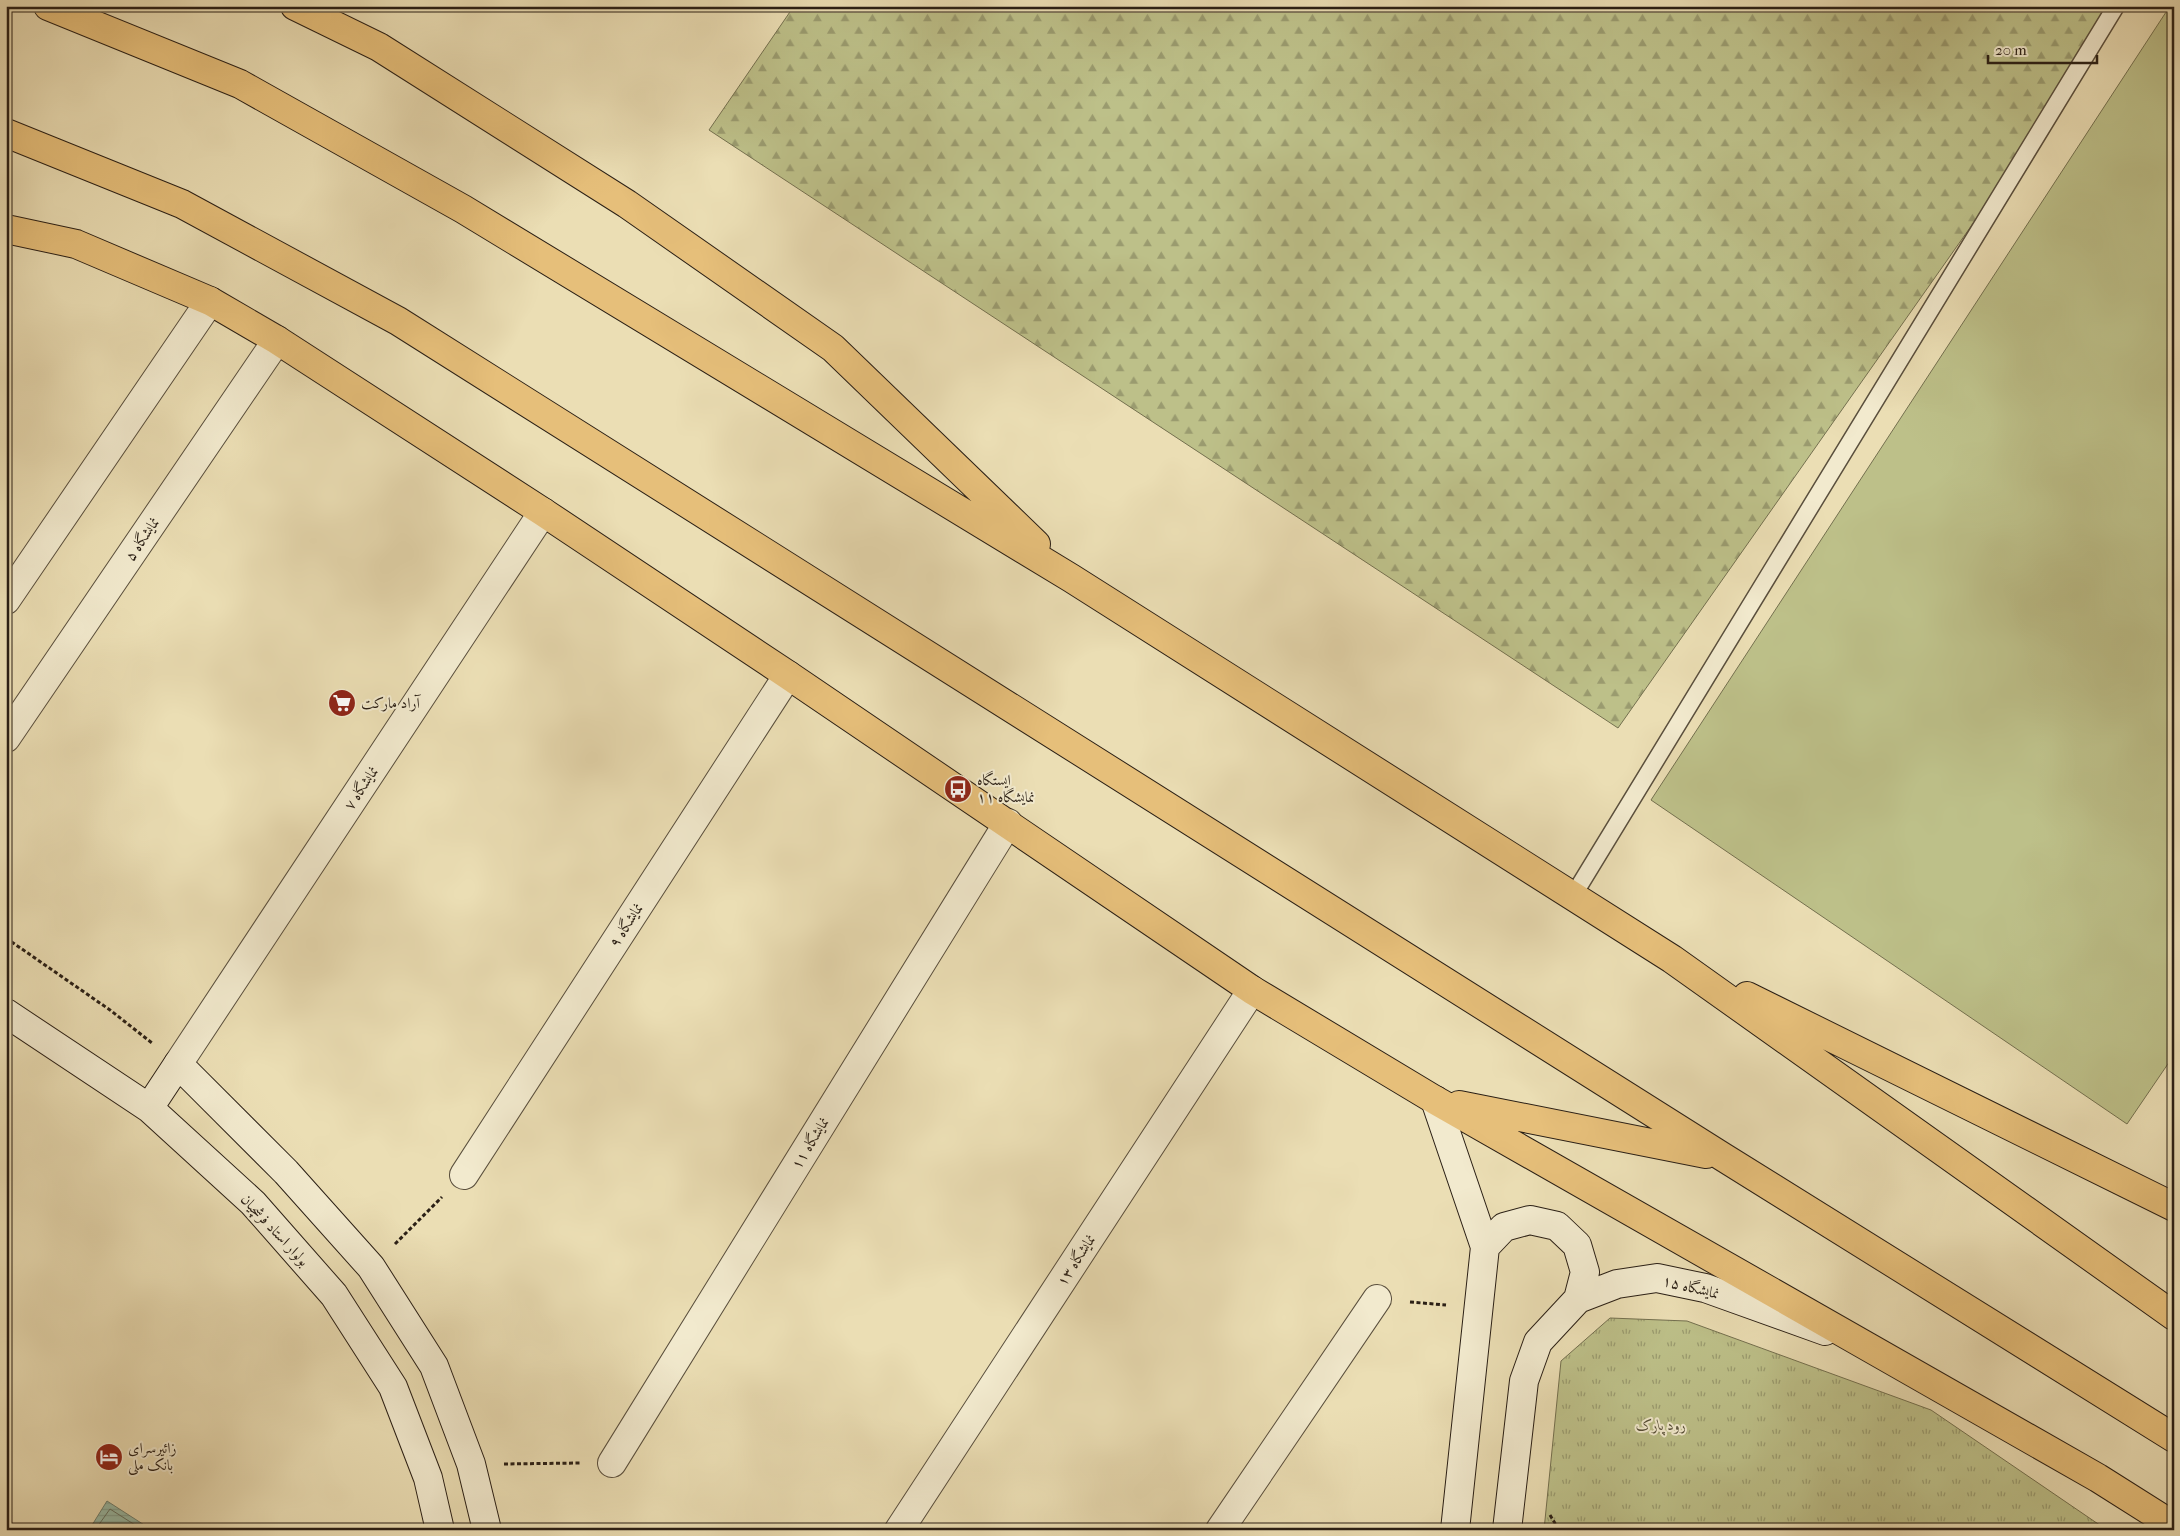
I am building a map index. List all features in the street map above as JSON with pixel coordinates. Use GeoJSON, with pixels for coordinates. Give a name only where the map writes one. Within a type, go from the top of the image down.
{"type":"FeatureCollection","features":[{"type":"Feature","properties":{"kind":"highway"},"geometry":{"type":"LineString","coordinates":[[48,6],[240,84],[309,122],[463,209],[1071,578],[1672,959],[2174,1316]]}},
{"type":"Feature","properties":{"kind":"highway"},"geometry":{"type":"LineString","coordinates":[[295,6],[379,47],[611,194],[833,348],[1071,578]]}},
{"type":"Feature","properties":{"kind":"highway"},"geometry":{"type":"LineString","coordinates":[[6,134],[182,204],[398,321],[1723,1157],[2174,1438]]}},
{"type":"Feature","properties":{"kind":"highway"},"geometry":{"type":"LineString","coordinates":[[6,229],[76,244],[210,301],[277,340],[543,512],[788,675],[1252,990],[1435,1100],[2098,1478],[2174,1526]]}},
{"type":"Feature","properties":{"kind":"highway"},"geometry":{"type":"LineString","coordinates":[[1672,959],[2174,1207]]}},
{"type":"Feature","properties":{"kind":"highway"},"geometry":{"type":"LineString","coordinates":[[1435,1100],[1723,1157]]}},
{"type":"Feature","properties":{"kind":"street"},"geometry":{"type":"LineString","coordinates":[[6,600],[210,301]]}},
{"type":"Feature","properties":{"kind":"street","name":"نمایشگاه ۵"},"geometry":{"type":"LineString","coordinates":[[6,738],[277,340]]}},
{"type":"Feature","properties":{"kind":"street","name":"نمایشگاه ۷"},"geometry":{"type":"LineString","coordinates":[[149,1108],[543,512]]}},
{"type":"Feature","properties":{"kind":"street","name":"نمایشگاه ۹"},"geometry":{"type":"LineString","coordinates":[[464,1175],[788,675]]}},
{"type":"Feature","properties":{"kind":"street","name":"نمایشگاه ۱۱"},"geometry":{"type":"LineString","coordinates":[[612,1463],[1008,823]]}},
{"type":"Feature","properties":{"kind":"street","name":"نمایشگاه ۱۳"},"geometry":{"type":"LineString","coordinates":[[899,1530],[1252,990]]}},
{"type":"Feature","properties":{"kind":"street","name":"بولوار استاد فرشچیان"},"geometry":{"type":"LineString","coordinates":[[6,1013],[149,1108],[253,1203],[334,1295],[392,1388],[428,1478],[440,1530]]}},
{"type":"Feature","properties":{"kind":"street"},"geometry":{"type":"LineString","coordinates":[[178,1064],[286,1172],[371,1267],[434,1366],[471,1464],[487,1530]]}},
{"type":"Feature","properties":{"kind":"street"},"geometry":{"type":"LineString","coordinates":[[1435,1100],[1485,1247],[1455,1530]]}},
{"type":"Feature","properties":{"kind":"street"},"geometry":{"type":"LineString","coordinates":[[1485,1247],[1504,1227],[1530,1220],[1557,1226],[1577,1245],[1585,1272],[1578,1299]]}},
{"type":"Feature","properties":{"kind":"street","name":"نمایشگاه ۱۵"},"geometry":{"type":"LineString","coordinates":[[1507,1530],[1524,1381],[1538,1342],[1578,1299],[1617,1284],[1657,1278],[1705,1288],[1868,1346]]}},
{"type":"Feature","properties":{"kind":"street"},"geometry":{"type":"LineString","coordinates":[[1220,1530],[1377,1299]]}},
{"type":"Feature","properties":{"kind":"lane"},"geometry":{"type":"LineString","coordinates":[[1573,896],[2116,6]]}},
{"type":"Feature","properties":{"kind":"path"},"geometry":{"type":"LineString","coordinates":[[6,938],[110,1010],[178,1064]]}},
{"type":"Feature","properties":{"kind":"path"},"geometry":{"type":"LineString","coordinates":[[371,1267],[464,1175]]}},
{"type":"Feature","properties":{"kind":"path"},"geometry":{"type":"LineString","coordinates":[[1377,1299],[1479,1308]]}},
{"type":"Feature","properties":{"kind":"path"},"geometry":{"type":"LineString","coordinates":[[471,1464],[612,1463]]}},
{"type":"Feature","properties":{"kind":"path"},"geometry":{"type":"LineString","coordinates":[[1550,1515],[1559,1530]]}},
{"type":"Feature","properties":{"kind":"green space"},"geometry":{"type":"Polygon","coordinates":[[[794,6],[2126,6],[1618,728],[709,130],[794,6]]]}},
{"type":"Feature","properties":{"kind":"green space"},"geometry":{"type":"Polygon","coordinates":[[[2170,6],[2174,6],[2174,1055],[2127,1124],[1651,800],[2170,6]]]}},
{"type":"Feature","properties":{"kind":"green space","name":"رود پارک"},"geometry":{"type":"Polygon","coordinates":[[[1610,1318],[1687,1321],[1931,1410],[2107,1530],[1544,1530],[1561,1361],[1610,1318]]]}},
{"type":"Feature","properties":{"kind":"water"},"geometry":{"type":"Polygon","coordinates":[[[107,1501],[152,1530],[89,1530],[107,1501]]]}},
{"type":"Feature","properties":{"kind":"place","name":"آراد مارکت"},"geometry":{"type":"Point","coordinates":[342,703]}},
{"type":"Feature","properties":{"kind":"place","name":"ایستگاه نمایشگاه ۱۱"},"geometry":{"type":"Point","coordinates":[958,789]}},
{"type":"Feature","properties":{"kind":"place","name":"زائیرسرای بانک ملی"},"geometry":{"type":"Point","coordinates":[109,1457]}}]}
